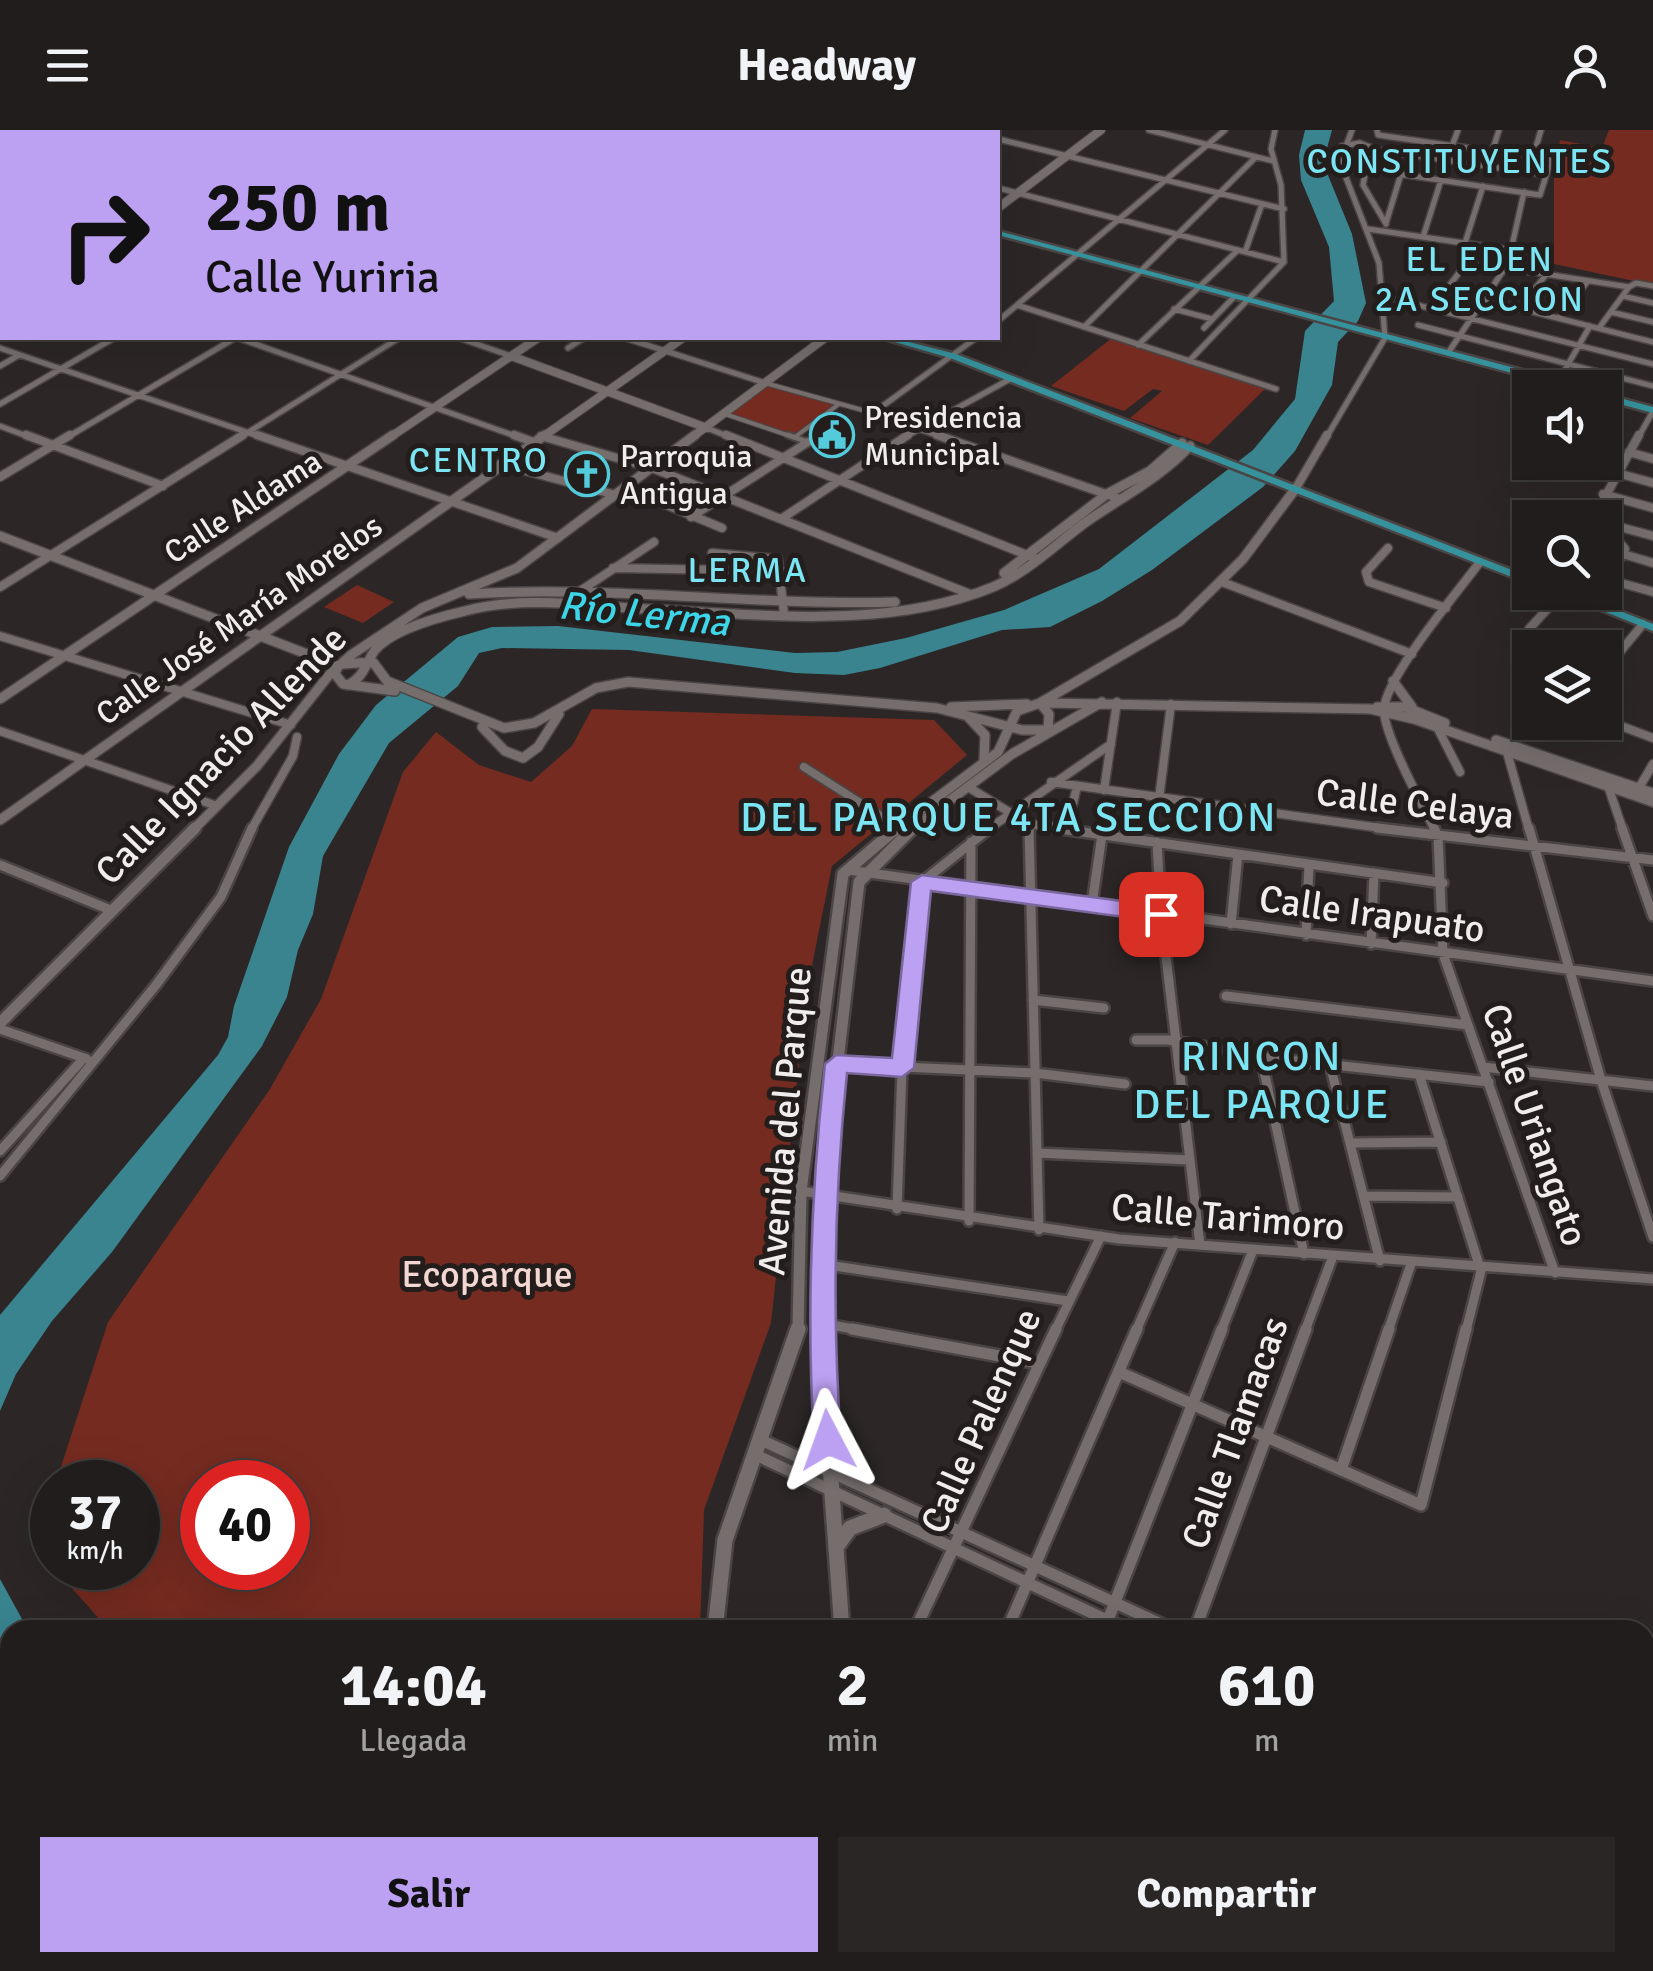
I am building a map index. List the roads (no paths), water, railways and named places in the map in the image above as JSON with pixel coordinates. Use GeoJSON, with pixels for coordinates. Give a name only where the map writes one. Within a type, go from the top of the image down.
{"type":"FeatureCollection","features":[{"type":"Feature","properties":{"kind":"main road"},"geometry":{"type":"LineString","coordinates":[[1000,234],[1512,372]]}},
{"type":"Feature","properties":{"kind":"main road"},"geometry":{"type":"LineString","coordinates":[[893,340],[953,356],[1186,444],[1512,574]]}},
{"type":"Feature","properties":{"kind":"main road"},"geometry":{"type":"LineString","coordinates":[[1403,343],[1512,371]]}},
{"type":"Feature","properties":{"kind":"main road"},"geometry":{"type":"LineString","coordinates":[[1622,401],[1653,409]]}},
{"type":"Feature","properties":{"kind":"main road"},"geometry":{"type":"LineString","coordinates":[[1607,610],[1648,626]]}},
{"type":"Feature","properties":{"kind":"street"},"geometry":{"type":"LineString","coordinates":[[1000,206],[1101,130]]}},
{"type":"Feature","properties":{"kind":"street"},"geometry":{"type":"LineString","coordinates":[[1149,130],[1273,161]]}},
{"type":"Feature","properties":{"kind":"street"},"geometry":{"type":"LineString","coordinates":[[1000,318],[1225,130]]}},
{"type":"Feature","properties":{"kind":"street"},"geometry":{"type":"LineString","coordinates":[[1194,360],[1284,262],[1284,209],[1273,161],[1275,130]]}},
{"type":"Feature","properties":{"kind":"street"},"geometry":{"type":"LineString","coordinates":[[846,869],[1002,748],[1017,711],[1040,703],[1163,633],[1222,582],[1290,486],[1381,337],[1379,263],[1340,162],[1342,146],[1352,130]]}},
{"type":"Feature","properties":{"kind":"street"},"geometry":{"type":"LineString","coordinates":[[1353,159],[1366,169],[1540,195],[1550,160],[1378,135],[1378,130]]}},
{"type":"Feature","properties":{"kind":"street"},"geometry":{"type":"LineString","coordinates":[[1413,140],[1417,130]]}},
{"type":"Feature","properties":{"kind":"street"},"geometry":{"type":"LineString","coordinates":[[1452,146],[1458,130]]}},
{"type":"Feature","properties":{"kind":"street"},"geometry":{"type":"LineString","coordinates":[[1492,152],[1499,130]]}},
{"type":"Feature","properties":{"kind":"street"},"geometry":{"type":"LineString","coordinates":[[1534,158],[1540,130]]}},
{"type":"Feature","properties":{"kind":"street"},"geometry":{"type":"LineString","coordinates":[[1000,140],[1284,209]]}},
{"type":"Feature","properties":{"kind":"street"},"geometry":{"type":"LineString","coordinates":[[1342,146],[1360,144],[1377,152],[1546,177]]}},
{"type":"Feature","properties":{"kind":"street"},"geometry":{"type":"LineString","coordinates":[[1462,183],[1470,148]]}},
{"type":"Feature","properties":{"kind":"street"},"geometry":{"type":"LineString","coordinates":[[1340,162],[1377,152]]}},
{"type":"Feature","properties":{"kind":"street"},"geometry":{"type":"LineString","coordinates":[[1086,325],[1144,272],[1256,157]]}},
{"type":"Feature","properties":{"kind":"street"},"geometry":{"type":"LineString","coordinates":[[1366,169],[1363,184],[1385,227]]}},
{"type":"Feature","properties":{"kind":"street"},"geometry":{"type":"LineString","coordinates":[[1385,227],[1400,174]]}},
{"type":"Feature","properties":{"kind":"street"},"geometry":{"type":"LineString","coordinates":[[1424,237],[1441,180]]}},
{"type":"Feature","properties":{"kind":"street"},"geometry":{"type":"LineString","coordinates":[[1465,243],[1483,186]]}},
{"type":"Feature","properties":{"kind":"street"},"geometry":{"type":"LineString","coordinates":[[1000,189],[1284,262]]}},
{"type":"Feature","properties":{"kind":"street"},"geometry":{"type":"LineString","coordinates":[[1511,250],[1524,192]]}},
{"type":"Feature","properties":{"kind":"street"},"geometry":{"type":"LineString","coordinates":[[1140,343],[1197,287],[1241,251],[1262,204]]}},
{"type":"Feature","properties":{"kind":"street"},"geometry":{"type":"LineString","coordinates":[[1368,229],[1385,227],[1424,237],[1532,252],[1529,272]]}},
{"type":"Feature","properties":{"kind":"street"},"geometry":{"type":"LineString","coordinates":[[1629,288],[1467,262],[1446,290],[1653,342]]}},
{"type":"Feature","properties":{"kind":"street"},"geometry":{"type":"LineString","coordinates":[[1448,353],[1505,268]]}},
{"type":"Feature","properties":{"kind":"street"},"geometry":{"type":"LineString","coordinates":[[1519,308],[1546,274]]}},
{"type":"Feature","properties":{"kind":"street"},"geometry":{"type":"LineString","coordinates":[[1559,318],[1588,281]]}},
{"type":"Feature","properties":{"kind":"street"},"geometry":{"type":"LineString","coordinates":[[1599,328],[1629,288],[1637,283],[1653,286]]}},
{"type":"Feature","properties":{"kind":"street"},"geometry":{"type":"LineString","coordinates":[[1381,296],[1653,364]]}},
{"type":"Feature","properties":{"kind":"street"},"geometry":{"type":"LineString","coordinates":[[1623,296],[1653,303]]}},
{"type":"Feature","properties":{"kind":"street"},"geometry":{"type":"LineString","coordinates":[[1204,328],[1234,297]]}},
{"type":"Feature","properties":{"kind":"street"},"geometry":{"type":"LineString","coordinates":[[1017,305],[1276,390]]}},
{"type":"Feature","properties":{"kind":"street"},"geometry":{"type":"LineString","coordinates":[[1174,309],[1212,320]]}},
{"type":"Feature","properties":{"kind":"street"},"geometry":{"type":"LineString","coordinates":[[1000,311],[1007,313]]}},
{"type":"Feature","properties":{"kind":"street"},"geometry":{"type":"LineString","coordinates":[[1611,312],[1653,322]]}},
{"type":"Feature","properties":{"kind":"street"},"geometry":{"type":"LineString","coordinates":[[1418,325],[1653,386]]}},
{"type":"Feature","properties":{"kind":"street"},"geometry":{"type":"LineString","coordinates":[[1566,370],[1590,326]]}},
{"type":"Feature","properties":{"kind":"street"},"geometry":{"type":"LineString","coordinates":[[0,404],[111,340]]}},
{"type":"Feature","properties":{"kind":"street"},"geometry":{"type":"LineString","coordinates":[[1,474],[224,340]]}},
{"type":"Feature","properties":{"kind":"street"},"geometry":{"type":"LineString","coordinates":[[135,394],[233,340]]}},
{"type":"Feature","properties":{"kind":"street"},"geometry":{"type":"LineString","coordinates":[[242,340],[434,410],[652,468],[965,592]]}},
{"type":"Feature","properties":{"kind":"street"},"geometry":{"type":"LineString","coordinates":[[0,588],[396,340]]}},
{"type":"Feature","properties":{"kind":"street"},"geometry":{"type":"LineString","coordinates":[[466,340],[707,428],[1033,557]]}},
{"type":"Feature","properties":{"kind":"street","name":"Calle Aldama"},"geometry":{"type":"LineString","coordinates":[[0,699],[535,340]]}},
{"type":"Feature","properties":{"kind":"street"},"geometry":{"type":"LineString","coordinates":[[568,348],[581,340]]}},
{"type":"Feature","properties":{"kind":"street"},"geometry":{"type":"LineString","coordinates":[[631,340],[920,428],[1120,498]]}},
{"type":"Feature","properties":{"kind":"street","name":"Calle José María Morelos"},"geometry":{"type":"LineString","coordinates":[[0,820],[679,340]]}},
{"type":"Feature","properties":{"kind":"street","name":"Calle Ignacio Allende"},"geometry":{"type":"LineString","coordinates":[[0,1026],[217,806],[338,666],[384,632],[447,596],[501,576],[558,538],[822,340]]}},
{"type":"Feature","properties":{"kind":"street"},"geometry":{"type":"LineString","coordinates":[[873,413],[973,340]]}},
{"type":"Feature","properties":{"kind":"street"},"geometry":{"type":"LineString","coordinates":[[0,348],[558,538]]}},
{"type":"Feature","properties":{"kind":"street"},"geometry":{"type":"LineString","coordinates":[[0,366],[20,355]]}},
{"type":"Feature","properties":{"kind":"street"},"geometry":{"type":"LineString","coordinates":[[781,520],[920,428],[1010,379]]}},
{"type":"Feature","properties":{"kind":"street"},"geometry":{"type":"LineString","coordinates":[[795,437],[840,404]]}},
{"type":"Feature","properties":{"kind":"street"},"geometry":{"type":"LineString","coordinates":[[1622,464],[1653,409]]}},
{"type":"Feature","properties":{"kind":"street"},"geometry":{"type":"LineString","coordinates":[[725,414],[808,442]]}},
{"type":"Feature","properties":{"kind":"street"},"geometry":{"type":"LineString","coordinates":[[0,426],[163,486]]}},
{"type":"Feature","properties":{"kind":"street"},"geometry":{"type":"LineString","coordinates":[[1641,432],[1653,435]]}},
{"type":"Feature","properties":{"kind":"street"},"geometry":{"type":"LineString","coordinates":[[692,517],[808,442]]}},
{"type":"Feature","properties":{"kind":"street"},"geometry":{"type":"LineString","coordinates":[[0,536],[338,666],[374,657],[456,612],[520,603],[919,607],[1007,580],[1108,494],[1150,471],[1186,444]]}},
{"type":"Feature","properties":{"kind":"street"},"geometry":{"type":"LineString","coordinates":[[1033,557],[1162,474],[1186,444]]}},
{"type":"Feature","properties":{"kind":"street"},"geometry":{"type":"LineString","coordinates":[[1629,452],[1653,458]]}},
{"type":"Feature","properties":{"kind":"street"},"geometry":{"type":"LineString","coordinates":[[500,464],[616,495]]}},
{"type":"Feature","properties":{"kind":"street"},"geometry":{"type":"LineString","coordinates":[[1622,474],[1653,482]]}},
{"type":"Feature","properties":{"kind":"street"},"geometry":{"type":"LineString","coordinates":[[1601,500],[1612,480]]}},
{"type":"Feature","properties":{"kind":"street"},"geometry":{"type":"LineString","coordinates":[[626,488],[722,528]]}},
{"type":"Feature","properties":{"kind":"street"},"geometry":{"type":"LineString","coordinates":[[1603,494],[1653,508]]}},
{"type":"Feature","properties":{"kind":"street"},"geometry":{"type":"LineString","coordinates":[[1622,527],[1653,536]]}},
{"type":"Feature","properties":{"kind":"street"},"geometry":{"type":"LineString","coordinates":[[577,594],[654,542]]}},
{"type":"Feature","properties":{"kind":"street"},"geometry":{"type":"LineString","coordinates":[[1622,544],[1623,554],[1653,563]]}},
{"type":"Feature","properties":{"kind":"street"},"geometry":{"type":"LineString","coordinates":[[1388,548],[1366,572],[1366,579],[1446,608]]}},
{"type":"Feature","properties":{"kind":"street"},"geometry":{"type":"LineString","coordinates":[[712,553],[778,559],[784,608]]}},
{"type":"Feature","properties":{"kind":"street"},"geometry":{"type":"LineString","coordinates":[[1384,709],[1393,681],[1480,562]]}},
{"type":"Feature","properties":{"kind":"street"},"geometry":{"type":"LineString","coordinates":[[613,568],[782,572]]}},
{"type":"Feature","properties":{"kind":"street"},"geometry":{"type":"LineString","coordinates":[[1222,582],[1412,654]]}},
{"type":"Feature","properties":{"kind":"street"},"geometry":{"type":"LineString","coordinates":[[1622,589],[1653,592]]}},
{"type":"Feature","properties":{"kind":"street"},"geometry":{"type":"LineString","coordinates":[[447,596],[577,594],[784,608]]}},
{"type":"Feature","properties":{"kind":"street"},"geometry":{"type":"LineString","coordinates":[[1529,629],[1546,610]]}},
{"type":"Feature","properties":{"kind":"street"},"geometry":{"type":"LineString","coordinates":[[1622,653],[1648,626]]}},
{"type":"Feature","properties":{"kind":"street"},"geometry":{"type":"LineString","coordinates":[[348,686],[362,678],[384,632]]}},
{"type":"Feature","properties":{"kind":"street"},"geometry":{"type":"LineString","coordinates":[[0,636],[175,693],[290,725]]}},
{"type":"Feature","properties":{"kind":"street"},"geometry":{"type":"LineString","coordinates":[[374,657],[385,684]]}},
{"type":"Feature","properties":{"kind":"street"},"geometry":{"type":"LineString","coordinates":[[338,666],[336,678],[348,686],[385,684],[492,729],[538,722],[604,685],[644,682],[936,708],[1010,727],[1048,730]]}},
{"type":"Feature","properties":{"kind":"street"},"geometry":{"type":"LineString","coordinates":[[1393,681],[1416,710]]}},
{"type":"Feature","properties":{"kind":"street"},"geometry":{"type":"LineString","coordinates":[[863,872],[968,786],[1048,730],[1102,702]]}},
{"type":"Feature","properties":{"kind":"street"},"geometry":{"type":"LineString","coordinates":[[936,708],[1117,702],[1416,710],[1608,786],[1653,792]]}},
{"type":"Feature","properties":{"kind":"street"},"geometry":{"type":"LineString","coordinates":[[1104,790],[1117,702]]}},
{"type":"Feature","properties":{"kind":"street"},"geometry":{"type":"LineString","coordinates":[[1040,703],[1049,714],[1048,730]]}},
{"type":"Feature","properties":{"kind":"street"},"geometry":{"type":"LineString","coordinates":[[492,729],[502,747],[516,756],[532,754],[568,704]]}},
{"type":"Feature","properties":{"kind":"street"},"geometry":{"type":"LineString","coordinates":[[1159,799],[1171,704]]}},
{"type":"Feature","properties":{"kind":"street"},"geometry":{"type":"LineString","coordinates":[[1384,709],[1637,792],[1653,802]]}},
{"type":"Feature","properties":{"kind":"street","name":"Calle Uriangato"},"geometry":{"type":"LineString","coordinates":[[1384,709],[1410,784],[1438,836],[1443,883],[1443,954],[1555,1273]]}},
{"type":"Feature","properties":{"kind":"street"},"geometry":{"type":"LineString","coordinates":[[961,713],[985,736],[988,750],[984,763]]}},
{"type":"Feature","properties":{"kind":"street"},"geometry":{"type":"LineString","coordinates":[[538,722],[550,728]]}},
{"type":"Feature","properties":{"kind":"street"},"geometry":{"type":"LineString","coordinates":[[502,747],[523,726]]}},
{"type":"Feature","properties":{"kind":"street"},"geometry":{"type":"LineString","coordinates":[[1622,726],[1653,738]]}},
{"type":"Feature","properties":{"kind":"street"},"geometry":{"type":"LineString","coordinates":[[1437,727],[1460,772]]}},
{"type":"Feature","properties":{"kind":"street"},"geometry":{"type":"LineString","coordinates":[[0,731],[217,806]]}},
{"type":"Feature","properties":{"kind":"street"},"geometry":{"type":"LineString","coordinates":[[0,1151],[156,985],[221,898],[292,756],[297,737]]}},
{"type":"Feature","properties":{"kind":"street"},"geometry":{"type":"LineString","coordinates":[[897,1209],[902,1068],[922,882],[1009,812],[1111,744]]}},
{"type":"Feature","properties":{"kind":"street"},"geometry":{"type":"LineString","coordinates":[[1505,747],[1601,1080],[1653,1237]]}},
{"type":"Feature","properties":{"kind":"street"},"geometry":{"type":"LineString","coordinates":[[1637,792],[1653,764]]}},
{"type":"Feature","properties":{"kind":"street"},"geometry":{"type":"LineString","coordinates":[[804,767],[898,827]]}},
{"type":"Feature","properties":{"kind":"street","name":"Calle Celaya"},"geometry":{"type":"LineString","coordinates":[[1051,782],[1438,836],[1653,860]]}},
{"type":"Feature","properties":{"kind":"street"},"geometry":{"type":"LineString","coordinates":[[968,786],[1029,824],[1443,883]]}},
{"type":"Feature","properties":{"kind":"street"},"geometry":{"type":"LineString","coordinates":[[1067,830],[1077,786]]}},
{"type":"Feature","properties":{"kind":"street"},"geometry":{"type":"LineString","coordinates":[[1608,786],[1653,916]]}},
{"type":"Feature","properties":{"kind":"street"},"geometry":{"type":"LineString","coordinates":[[1029,824],[1038,1230]]}},
{"type":"Feature","properties":{"kind":"street"},"geometry":{"type":"LineString","coordinates":[[1092,904],[1102,834]]}},
{"type":"Feature","properties":{"kind":"street"},"geometry":{"type":"LineString","coordinates":[[969,1220],[971,842]]}},
{"type":"Feature","properties":{"kind":"street"},"geometry":{"type":"LineString","coordinates":[[1156,842],[1200,1244]]}},
{"type":"Feature","properties":{"kind":"street"},"geometry":{"type":"LineString","coordinates":[[1230,924],[1238,854]]}},
{"type":"Feature","properties":{"kind":"street"},"geometry":{"type":"LineString","coordinates":[[1306,935],[1309,864]]}},
{"type":"Feature","properties":{"kind":"street"},"geometry":{"type":"LineString","coordinates":[[0,865],[113,911]]}},
{"type":"Feature","properties":{"kind":"street","name":"Calle Irapuato"},"geometry":{"type":"LineString","coordinates":[[846,869],[1653,981]]}},
{"type":"Feature","properties":{"kind":"street","name":"Avenida del Parque"},"geometry":{"type":"LineString","coordinates":[[716,1620],[725,1540],[798,1334],[801,1192],[846,869]]}},
{"type":"Feature","properties":{"kind":"street","name":"Avenida del Parque"},"geometry":{"type":"LineString","coordinates":[[841,1620],[820,1323],[822,1196],[863,872]]}},
{"type":"Feature","properties":{"kind":"street"},"geometry":{"type":"LineString","coordinates":[[1371,944],[1374,873]]}},
{"type":"Feature","properties":{"kind":"street"},"geometry":{"type":"LineString","coordinates":[[1226,996],[1468,1025]]}},
{"type":"Feature","properties":{"kind":"street"},"geometry":{"type":"LineString","coordinates":[[1033,1000],[1104,1008]]}},
{"type":"Feature","properties":{"kind":"street"},"geometry":{"type":"LineString","coordinates":[[0,1026],[88,1059]]}},
{"type":"Feature","properties":{"kind":"street"},"geometry":{"type":"LineString","coordinates":[[1136,1040],[1176,1041],[1261,1057],[1489,1082]]}},
{"type":"Feature","properties":{"kind":"street"},"geometry":{"type":"LineString","coordinates":[[1261,1057],[1304,1254]]}},
{"type":"Feature","properties":{"kind":"street"},"geometry":{"type":"LineString","coordinates":[[0,1176],[88,1059]]}},
{"type":"Feature","properties":{"kind":"street"},"geometry":{"type":"LineString","coordinates":[[836,1064],[1035,1073],[1125,1084]]}},
{"type":"Feature","properties":{"kind":"street"},"geometry":{"type":"LineString","coordinates":[[1330,1064],[1380,1261]]}},
{"type":"Feature","properties":{"kind":"street"},"geometry":{"type":"LineString","coordinates":[[1484,1067],[1653,1086]]}},
{"type":"Feature","properties":{"kind":"street"},"geometry":{"type":"LineString","coordinates":[[1119,1372],[1421,1505],[1482,1271],[1419,1074]]}},
{"type":"Feature","properties":{"kind":"street"},"geometry":{"type":"LineString","coordinates":[[1350,1143],[1440,1142]]}},
{"type":"Feature","properties":{"kind":"street"},"geometry":{"type":"LineString","coordinates":[[1037,1153],[1190,1160]]}},
{"type":"Feature","properties":{"kind":"street","name":"Calle Tarimoro"},"geometry":{"type":"LineString","coordinates":[[801,1192],[1038,1230],[1482,1271],[1653,1278]]}},
{"type":"Feature","properties":{"kind":"street"},"geometry":{"type":"LineString","coordinates":[[1364,1196],[1458,1197]]}},
{"type":"Feature","properties":{"kind":"street","name":"Calle Palenque"},"geometry":{"type":"LineString","coordinates":[[920,1620],[966,1534],[1038,1363],[1101,1236]]}},
{"type":"Feature","properties":{"kind":"street"},"geometry":{"type":"LineString","coordinates":[[1012,1620],[1175,1242]]}},
{"type":"Feature","properties":{"kind":"street"},"geometry":{"type":"LineString","coordinates":[[1108,1620],[1253,1250]]}},
{"type":"Feature","properties":{"kind":"street","name":"Calle Tlamacas"},"geometry":{"type":"LineString","coordinates":[[1199,1620],[1332,1256]]}},
{"type":"Feature","properties":{"kind":"street"},"geometry":{"type":"LineString","coordinates":[[822,1264],[1068,1302]]}},
{"type":"Feature","properties":{"kind":"street"},"geometry":{"type":"LineString","coordinates":[[1341,1470],[1411,1264]]}},
{"type":"Feature","properties":{"kind":"street"},"geometry":{"type":"LineString","coordinates":[[820,1323],[1038,1363]]}},
{"type":"Feature","properties":{"kind":"street"},"geometry":{"type":"LineString","coordinates":[[761,1440],[1152,1620]]}},
{"type":"Feature","properties":{"kind":"street"},"geometry":{"type":"LineString","coordinates":[[756,1454],[1029,1583],[1095,1620]]}},
{"type":"Feature","properties":{"kind":"street"},"geometry":{"type":"LineString","coordinates":[[836,1547],[850,1528],[884,1515]]}},
{"type":"Feature","properties":{"kind":"water"},"geometry":{"type":"Polygon","coordinates":[[[1305,130],[1332,130],[1323,163],[1352,234],[1366,303],[1358,321],[1338,342],[1332,385],[1295,451],[1263,487],[1152,570],[1050,627],[1002,630],[880,668],[844,675],[795,673],[629,650],[502,648],[479,653],[458,686],[389,743],[323,856],[313,914],[298,950],[287,997],[262,1046],[112,1252],[52,1321],[16,1374],[0,1411],[0,1315],[218,1055],[228,1037],[234,1006],[289,847],[339,754],[376,705],[458,637],[492,627],[558,626],[795,653],[837,652],[906,638],[1004,610],[1099,569],[1253,450],[1295,399],[1305,331],[1334,301],[1329,247],[1301,180],[1299,155],[1305,130]]]}},
{"type":"Feature","properties":{"kind":"water"},"geometry":{"type":"Polygon","coordinates":[[[0,1579],[23,1620],[0,1620],[0,1579]]]}},
{"type":"Feature","properties":{"kind":"place","name":"Presidencia Municipal"},"geometry":{"type":"Point","coordinates":[832,435]}},
{"type":"Feature","properties":{"kind":"place","name":"Parroquia Antigua"},"geometry":{"type":"Point","coordinates":[587,474]}},
{"type":"Feature","properties":{"kind":"district","name":"CONSTITUYENTES"},"geometry":{"type":"Point","coordinates":[1460,161]}},
{"type":"Feature","properties":{"kind":"district","name":"EL EDEN 2A SECCION"},"geometry":{"type":"Point","coordinates":[1480,279]}},
{"type":"Feature","properties":{"kind":"district","name":"CENTRO"},"geometry":{"type":"Point","coordinates":[479,460]}},
{"type":"Feature","properties":{"kind":"district","name":"LERMA"},"geometry":{"type":"Point","coordinates":[748,570]}},
{"type":"Feature","properties":{"kind":"district","name":"DEL PARQUE 4TA SECCION"},"geometry":{"type":"Point","coordinates":[1009,817]}},
{"type":"Feature","properties":{"kind":"district","name":"RINCON DEL PARQUE"},"geometry":{"type":"Point","coordinates":[1262,1080]}},
{"type":"Feature","properties":{"kind":"water label","name":"Río Lerma"},"geometry":{"type":"Point","coordinates":[644,614]}},
{"type":"Feature","properties":{"kind":"park label","name":"Ecoparque"},"geometry":{"type":"Point","coordinates":[487,1274]}}]}
